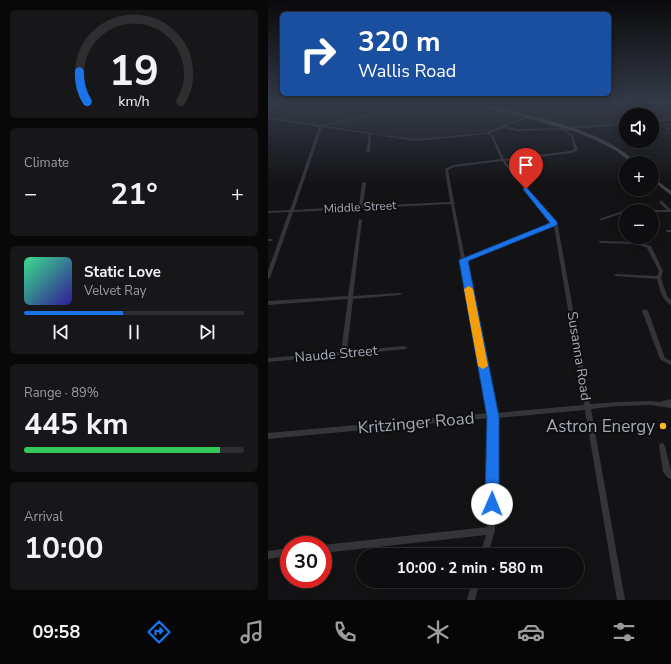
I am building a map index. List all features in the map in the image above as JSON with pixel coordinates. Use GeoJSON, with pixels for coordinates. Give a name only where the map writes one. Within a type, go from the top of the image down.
{"type":"FeatureCollection","features":[{"type":"Feature","properties":{"kind":"street"},"geometry":{"type":"LineString","coordinates":[[268,278],[320,129]]}},
{"type":"Feature","properties":{"kind":"street"},"geometry":{"type":"LineString","coordinates":[[339,129],[414,140],[488,133],[499,129]]}},
{"type":"Feature","properties":{"kind":"street"},"geometry":{"type":"LineString","coordinates":[[515,129],[540,129]]}},
{"type":"Feature","properties":{"kind":"street"},"geometry":{"type":"LineString","coordinates":[[566,129],[581,132],[614,147],[626,156]]}},
{"type":"Feature","properties":{"kind":"street"},"geometry":{"type":"LineString","coordinates":[[567,129],[575,129]]}},
{"type":"Feature","properties":{"kind":"street"},"geometry":{"type":"LineString","coordinates":[[486,548],[491,530],[493,417],[446,171],[447,168],[453,166],[575,151],[570,130]]}},
{"type":"Feature","properties":{"kind":"street","name":"Susanna Road"},"geometry":{"type":"LineString","coordinates":[[488,133],[492,136],[503,161],[555,224],[563,262],[621,600]]}},
{"type":"Feature","properties":{"kind":"street"},"geometry":{"type":"LineString","coordinates":[[368,152],[370,134]]}},
{"type":"Feature","properties":{"kind":"street"},"geometry":{"type":"LineString","coordinates":[[659,183],[671,192]]}},
{"type":"Feature","properties":{"kind":"street"},"geometry":{"type":"LineString","coordinates":[[361,207],[364,184]]}},
{"type":"Feature","properties":{"kind":"street","name":"Middle Street"},"geometry":{"type":"LineString","coordinates":[[268,212],[453,202]]}},
{"type":"Feature","properties":{"kind":"street"},"geometry":{"type":"LineString","coordinates":[[662,202],[670,211]]}},
{"type":"Feature","properties":{"kind":"street"},"geometry":{"type":"LineString","coordinates":[[659,211],[670,211]]}},
{"type":"Feature","properties":{"kind":"street"},"geometry":{"type":"LineString","coordinates":[[601,219],[619,213]]}},
{"type":"Feature","properties":{"kind":"street"},"geometry":{"type":"LineString","coordinates":[[344,354],[360,220]]}},
{"type":"Feature","properties":{"kind":"street"},"geometry":{"type":"LineString","coordinates":[[463,260],[555,224]]}},
{"type":"Feature","properties":{"kind":"street"},"geometry":{"type":"LineString","coordinates":[[601,242],[637,243],[649,247],[661,271],[659,278],[665,297],[671,303]]}},
{"type":"Feature","properties":{"kind":"street"},"geometry":{"type":"LineString","coordinates":[[616,275],[659,278]]}},
{"type":"Feature","properties":{"kind":"street"},"geometry":{"type":"LineString","coordinates":[[268,304],[400,294]]}},
{"type":"Feature","properties":{"kind":"street"},"geometry":{"type":"LineString","coordinates":[[645,310],[664,359],[671,363]]}},
{"type":"Feature","properties":{"kind":"street","name":"Naude Street"},"geometry":{"type":"LineString","coordinates":[[268,360],[404,348]]}},
{"type":"Feature","properties":{"kind":"street","name":"Kritzinger Road"},"geometry":{"type":"LineString","coordinates":[[268,436],[493,417],[587,407],[660,404],[671,402]]}},
{"type":"Feature","properties":{"kind":"street","name":"Kritzinger Road"},"geometry":{"type":"LineString","coordinates":[[660,404],[671,406]]}},
{"type":"Feature","properties":{"kind":"street"},"geometry":{"type":"LineString","coordinates":[[662,446],[667,472],[671,476]]}},
{"type":"Feature","properties":{"kind":"street"},"geometry":{"type":"LineString","coordinates":[[332,548],[491,530]]}},
{"type":"Feature","properties":{"kind":"street"},"geometry":{"type":"LineString","coordinates":[[268,555],[280,553]]}},
{"type":"Feature","properties":{"kind":"street"},"geometry":{"type":"LineString","coordinates":[[471,600],[474,588]]}},
{"type":"Feature","properties":{"kind":"shaded area"},"geometry":{"type":"Polygon","coordinates":[[[352,129],[494,129],[487,132],[416,139],[352,129]]]}},
{"type":"Feature","properties":{"kind":"waterway"},"geometry":{"type":"LineString","coordinates":[[670,129],[666,132],[671,134]]}},
{"type":"Feature","properties":{"kind":"waterway"},"geometry":{"type":"LineString","coordinates":[[659,132],[667,133]]}},
{"type":"Feature","properties":{"kind":"slow traffic"},"geometry":{"type":"LineString","coordinates":[[469,289],[483,366]]}},
{"type":"Feature","properties":{"kind":"place","name":"Astron Energy"},"geometry":{"type":"Point","coordinates":[663,426]}},
{"type":"Feature","properties":{"kind":"route"},"geometry":{"type":"LineString","coordinates":[[492,504],[493,417],[463,260],[555,224],[526,189]]}}]}
